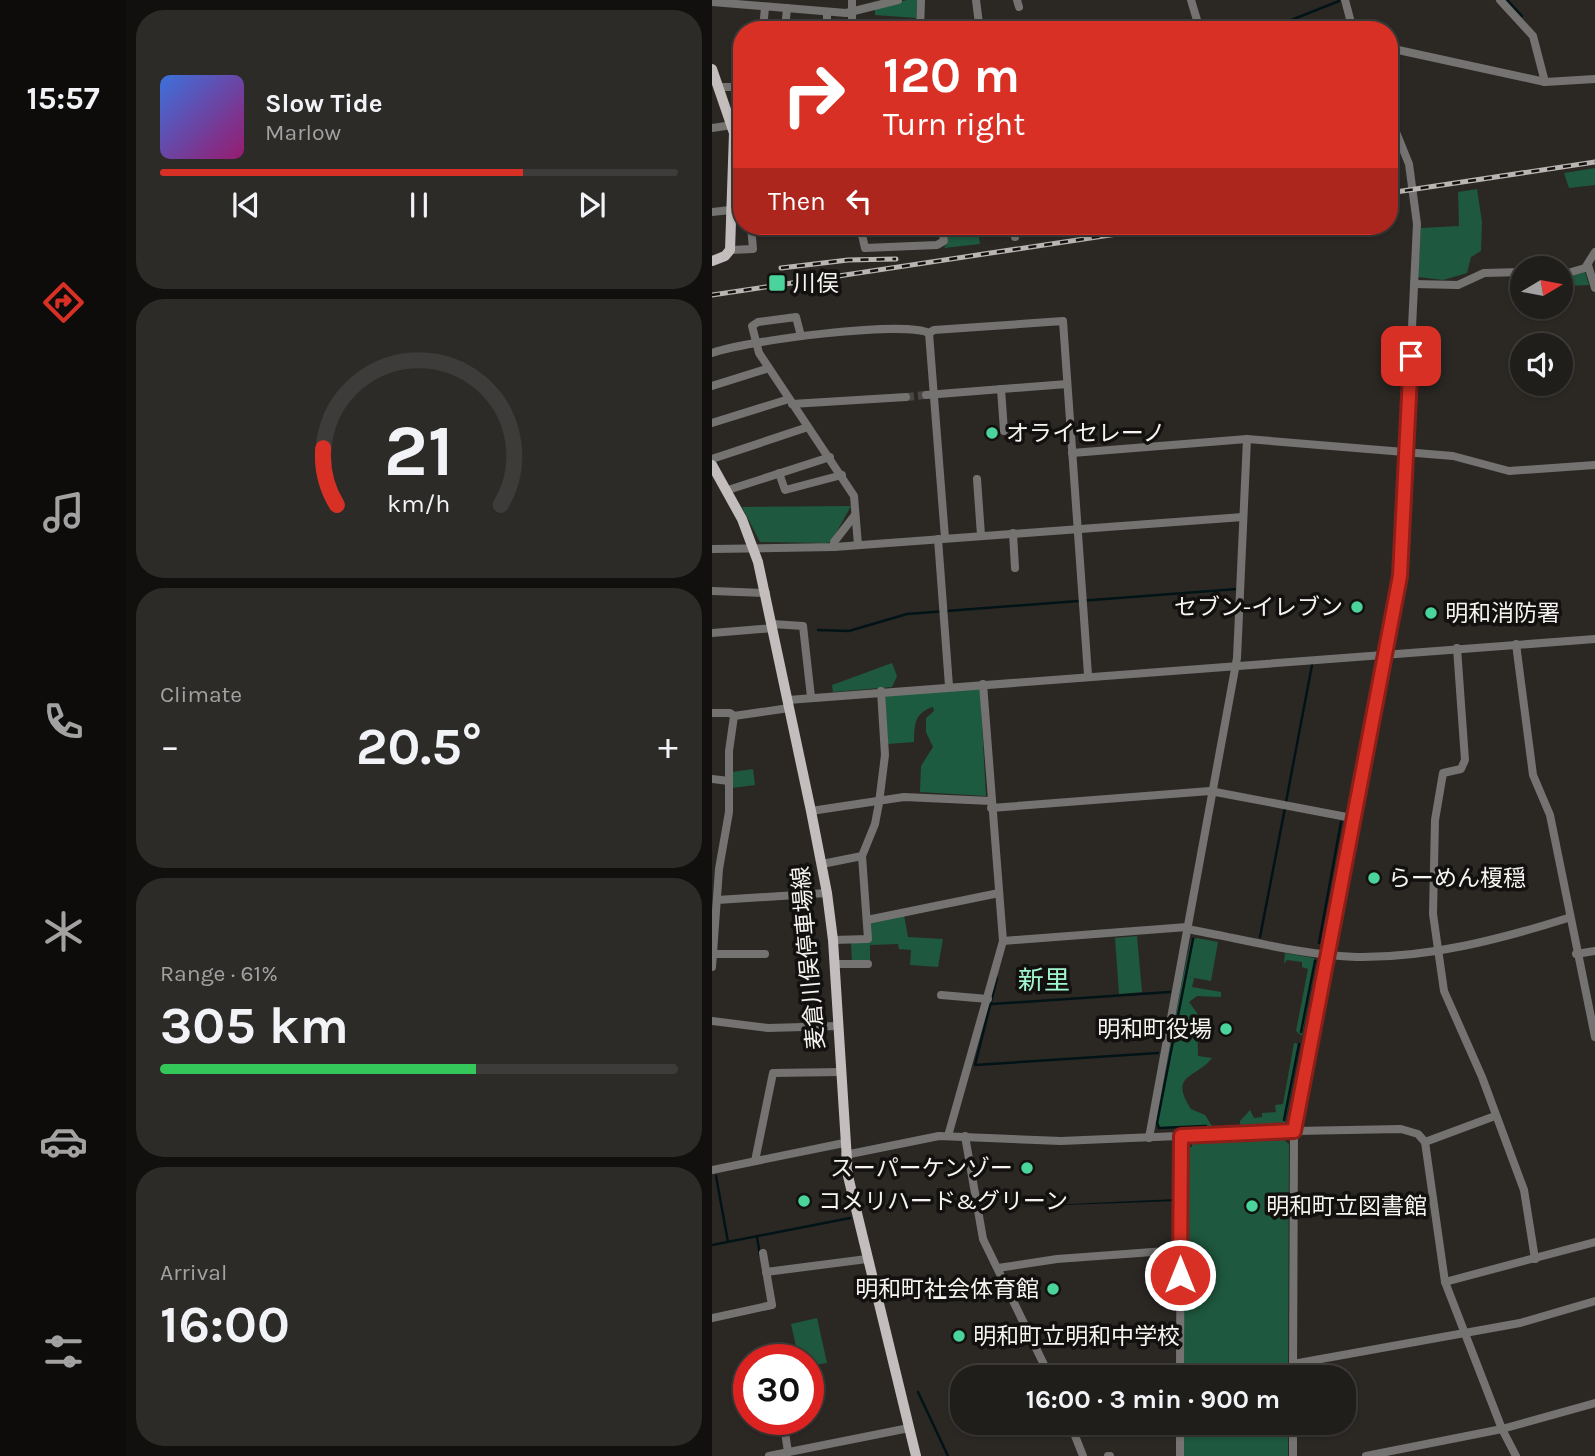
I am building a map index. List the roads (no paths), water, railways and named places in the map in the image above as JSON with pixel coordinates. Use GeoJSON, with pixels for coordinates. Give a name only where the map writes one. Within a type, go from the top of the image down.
{"type":"FeatureCollection","features":[{"type":"Feature","properties":{"kind":"main road"},"geometry":{"type":"LineString","coordinates":[[712,69],[733,130]]}},
{"type":"Feature","properties":{"kind":"main road"},"geometry":{"type":"LineString","coordinates":[[712,261],[725,256],[730,250],[733,215]]}},
{"type":"Feature","properties":{"kind":"main road","name":"麦倉川俣停車場線"},"geometry":{"type":"LineString","coordinates":[[712,465],[728,490],[752,546],[766,593],[828,893],[845,1155],[867,1259],[916,1456]]}},
{"type":"Feature","properties":{"kind":"street"},"geometry":{"type":"LineString","coordinates":[[852,0],[852,21]]}},
{"type":"Feature","properties":{"kind":"street"},"geometry":{"type":"LineString","coordinates":[[712,2],[787,8],[804,5],[827,12],[852,12],[898,0]]}},
{"type":"Feature","properties":{"kind":"street"},"geometry":{"type":"LineString","coordinates":[[920,21],[921,0]]}},
{"type":"Feature","properties":{"kind":"street"},"geometry":{"type":"LineString","coordinates":[[976,0],[979,21]]}},
{"type":"Feature","properties":{"kind":"street"},"geometry":{"type":"LineString","coordinates":[[1191,0],[1197,21]]}},
{"type":"Feature","properties":{"kind":"street"},"geometry":{"type":"LineString","coordinates":[[1345,0],[1351,21]]}},
{"type":"Feature","properties":{"kind":"street"},"geometry":{"type":"LineString","coordinates":[[1500,0],[1533,36],[1545,82]]}},
{"type":"Feature","properties":{"kind":"street"},"geometry":{"type":"LineString","coordinates":[[764,21],[765,7]]}},
{"type":"Feature","properties":{"kind":"street"},"geometry":{"type":"LineString","coordinates":[[786,21],[787,8]]}},
{"type":"Feature","properties":{"kind":"street"},"geometry":{"type":"LineString","coordinates":[[827,12],[827,21]]}},
{"type":"Feature","properties":{"kind":"street"},"geometry":{"type":"LineString","coordinates":[[1398,50],[1545,82],[1595,79]]}},
{"type":"Feature","properties":{"kind":"street"},"geometry":{"type":"LineString","coordinates":[[719,87],[733,87]]}},
{"type":"Feature","properties":{"kind":"street"},"geometry":{"type":"LineString","coordinates":[[712,128],[732,125]]}},
{"type":"Feature","properties":{"kind":"street"},"geometry":{"type":"LineString","coordinates":[[1398,136],[1413,184],[1417,224],[1400,576],[1325,954],[1294,1131],[1293,1364],[1520,1323],[1595,1301]]}},
{"type":"Feature","properties":{"kind":"street"},"geometry":{"type":"LineString","coordinates":[[712,212],[733,203]]}},
{"type":"Feature","properties":{"kind":"street"},"geometry":{"type":"LineString","coordinates":[[730,250],[753,249],[752,235]]}},
{"type":"Feature","properties":{"kind":"street"},"geometry":{"type":"LineString","coordinates":[[862,235],[865,248],[937,245],[944,241],[943,235]]}},
{"type":"Feature","properties":{"kind":"street"},"geometry":{"type":"LineString","coordinates":[[1573,271],[1588,265],[1595,252]]}},
{"type":"Feature","properties":{"kind":"street"},"geometry":{"type":"LineString","coordinates":[[1588,265],[1595,288]]}},
{"type":"Feature","properties":{"kind":"street"},"geometry":{"type":"LineString","coordinates":[[1414,284],[1458,285],[1484,273],[1510,272]]}},
{"type":"Feature","properties":{"kind":"street"},"geometry":{"type":"LineString","coordinates":[[801,336],[796,317],[754,324],[756,341],[769,368],[854,496],[858,545]]}},
{"type":"Feature","properties":{"kind":"street"},"geometry":{"type":"LineString","coordinates":[[712,353],[756,341],[801,336],[911,328],[929,333],[934,330],[1063,321],[1088,676]]}},
{"type":"Feature","properties":{"kind":"street"},"geometry":{"type":"LineString","coordinates":[[929,333],[930,395],[949,686]]}},
{"type":"Feature","properties":{"kind":"street"},"geometry":{"type":"LineString","coordinates":[[712,386],[769,368]]}},
{"type":"Feature","properties":{"kind":"street"},"geometry":{"type":"LineString","coordinates":[[930,395],[1067,384]]}},
{"type":"Feature","properties":{"kind":"street"},"geometry":{"type":"LineString","coordinates":[[1001,389],[1004,431]]}},
{"type":"Feature","properties":{"kind":"street"},"geometry":{"type":"LineString","coordinates":[[712,424],[790,402],[906,397]]}},
{"type":"Feature","properties":{"kind":"street"},"geometry":{"type":"LineString","coordinates":[[712,459],[808,427]]}},
{"type":"Feature","properties":{"kind":"street"},"geometry":{"type":"LineString","coordinates":[[1149,1138],[1235,664],[1247,439]]}},
{"type":"Feature","properties":{"kind":"street"},"geometry":{"type":"LineString","coordinates":[[1072,453],[1247,439],[1453,456],[1509,471],[1595,465]]}},
{"type":"Feature","properties":{"kind":"street"},"geometry":{"type":"LineString","coordinates":[[728,490],[830,457]]}},
{"type":"Feature","properties":{"kind":"street"},"geometry":{"type":"LineString","coordinates":[[779,473],[785,490],[842,475]]}},
{"type":"Feature","properties":{"kind":"street"},"geometry":{"type":"LineString","coordinates":[[977,479],[981,536]]}},
{"type":"Feature","properties":{"kind":"street"},"geometry":{"type":"LineString","coordinates":[[834,547],[846,524],[856,515]]}},
{"type":"Feature","properties":{"kind":"street"},"geometry":{"type":"LineString","coordinates":[[712,549],[752,546],[834,547],[1243,517]]}},
{"type":"Feature","properties":{"kind":"street"},"geometry":{"type":"LineString","coordinates":[[1013,533],[1015,568]]}},
{"type":"Feature","properties":{"kind":"street"},"geometry":{"type":"LineString","coordinates":[[713,591],[766,593]]}},
{"type":"Feature","properties":{"kind":"street"},"geometry":{"type":"LineString","coordinates":[[712,633],[773,626],[804,626],[811,697]]}},
{"type":"Feature","properties":{"kind":"street"},"geometry":{"type":"LineString","coordinates":[[712,711],[734,716],[811,697],[1595,639]]}},
{"type":"Feature","properties":{"kind":"street"},"geometry":{"type":"LineString","coordinates":[[1516,643],[1533,775],[1550,816],[1568,918],[1595,1037]]}},
{"type":"Feature","properties":{"kind":"street"},"geometry":{"type":"LineString","coordinates":[[1457,648],[1465,760],[1461,769],[1443,773],[1437,807],[1433,914],[1436,948],[1444,991],[1524,1190],[1535,1259]]}},
{"type":"Feature","properties":{"kind":"street"},"geometry":{"type":"LineString","coordinates":[[948,1136],[1002,941],[983,684]]}},
{"type":"Feature","properties":{"kind":"street"},"geometry":{"type":"LineString","coordinates":[[833,940],[868,939],[862,856],[875,824],[885,755],[881,691]]}},
{"type":"Feature","properties":{"kind":"street"},"geometry":{"type":"LineString","coordinates":[[712,967],[717,900],[715,870],[729,812],[734,716]]}},
{"type":"Feature","properties":{"kind":"street"},"geometry":{"type":"LineString","coordinates":[[712,779],[729,781]]}},
{"type":"Feature","properties":{"kind":"street"},"geometry":{"type":"LineString","coordinates":[[811,811],[879,803],[904,797],[991,804],[1210,791],[1352,818]]}},
{"type":"Feature","properties":{"kind":"street"},"geometry":{"type":"LineString","coordinates":[[822,864],[862,856]]}},
{"type":"Feature","properties":{"kind":"street"},"geometry":{"type":"LineString","coordinates":[[717,900],[828,893]]}},
{"type":"Feature","properties":{"kind":"street"},"geometry":{"type":"LineString","coordinates":[[867,920],[999,893]]}},
{"type":"Feature","properties":{"kind":"street"},"geometry":{"type":"LineString","coordinates":[[1002,941],[1187,928],[1325,954],[1395,956],[1502,939],[1568,918]]}},
{"type":"Feature","properties":{"kind":"street"},"geometry":{"type":"LineString","coordinates":[[1576,954],[1595,951]]}},
{"type":"Feature","properties":{"kind":"street"},"geometry":{"type":"LineString","coordinates":[[713,954],[765,954]]}},
{"type":"Feature","properties":{"kind":"street"},"geometry":{"type":"LineString","coordinates":[[834,964],[868,964]]}},
{"type":"Feature","properties":{"kind":"street"},"geometry":{"type":"LineString","coordinates":[[941,995],[988,999]]}},
{"type":"Feature","properties":{"kind":"street"},"geometry":{"type":"LineString","coordinates":[[712,1021],[768,1028],[837,1026]]}},
{"type":"Feature","properties":{"kind":"street"},"geometry":{"type":"LineString","coordinates":[[755,1161],[773,1073],[840,1072]]}},
{"type":"Feature","properties":{"kind":"street"},"geometry":{"type":"LineString","coordinates":[[1425,1142],[1495,1116]]}},
{"type":"Feature","properties":{"kind":"street"},"geometry":{"type":"LineString","coordinates":[[845,1155],[948,1136],[1042,1141],[1401,1129],[1418,1135],[1425,1142],[1445,1282],[1502,1429],[1516,1456]]}},
{"type":"Feature","properties":{"kind":"street"},"geometry":{"type":"LineString","coordinates":[[965,1136],[983,1239],[1044,1365]]}},
{"type":"Feature","properties":{"kind":"street"},"geometry":{"type":"LineString","coordinates":[[1180,1365],[1181,1136]]}},
{"type":"Feature","properties":{"kind":"street"},"geometry":{"type":"LineString","coordinates":[[712,1170],[844,1143]]}},
{"type":"Feature","properties":{"kind":"street"},"geometry":{"type":"LineString","coordinates":[[1445,1282],[1595,1242]]}},
{"type":"Feature","properties":{"kind":"street"},"geometry":{"type":"LineString","coordinates":[[998,1268],[1057,1259],[1180,1250]]}},
{"type":"Feature","properties":{"kind":"street"},"geometry":{"type":"LineString","coordinates":[[712,1318],[772,1305],[763,1253]]}},
{"type":"Feature","properties":{"kind":"street"},"geometry":{"type":"LineString","coordinates":[[766,1272],[867,1259]]}},
{"type":"Feature","properties":{"kind":"street"},"geometry":{"type":"LineString","coordinates":[[1366,1456],[1502,1429],[1595,1403]]}},
{"type":"Feature","properties":{"kind":"street"},"geometry":{"type":"LineString","coordinates":[[769,1456],[909,1428]]}},
{"type":"Feature","properties":{"kind":"street"},"geometry":{"type":"LineString","coordinates":[[783,1435],[784,1454]]}},
{"type":"Feature","properties":{"kind":"street"},"geometry":{"type":"LineString","coordinates":[[1074,1435],[1082,1456]]}},
{"type":"Feature","properties":{"kind":"street"},"geometry":{"type":"LineString","coordinates":[[1180,1435],[1180,1456]]}},
{"type":"Feature","properties":{"kind":"street"},"geometry":{"type":"LineString","coordinates":[[1293,1435],[1293,1456]]}},
{"type":"Feature","properties":{"kind":"street"},"geometry":{"type":"LineString","coordinates":[[819,1446],[820,1456]]}},
{"type":"Feature","properties":{"kind":"waterway"},"geometry":{"type":"LineString","coordinates":[[1507,0],[1522,16]]}},
{"type":"Feature","properties":{"kind":"waterway"},"geometry":{"type":"LineString","coordinates":[[1289,21],[1339,1]]}},
{"type":"Feature","properties":{"kind":"waterway"},"geometry":{"type":"LineString","coordinates":[[818,630],[849,631],[907,614],[1237,589]]}},
{"type":"Feature","properties":{"kind":"waterway"},"geometry":{"type":"LineString","coordinates":[[1286,802],[1312,665]]}},
{"type":"Feature","properties":{"kind":"waterway"},"geometry":{"type":"LineString","coordinates":[[1260,937],[1285,808]]}},
{"type":"Feature","properties":{"kind":"waterway"},"geometry":{"type":"LineString","coordinates":[[1319,943],[1341,822]]}},
{"type":"Feature","properties":{"kind":"waterway"},"geometry":{"type":"LineString","coordinates":[[1193,939],[1157,1123],[1159,1128],[1206,1126]]}},
{"type":"Feature","properties":{"kind":"waterway"},"geometry":{"type":"LineString","coordinates":[[1301,1032],[1315,961]]}},
{"type":"Feature","properties":{"kind":"waterway"},"geometry":{"type":"LineString","coordinates":[[997,978],[975,1065],[1158,1053]]}},
{"type":"Feature","properties":{"kind":"waterway"},"geometry":{"type":"LineString","coordinates":[[992,1004],[1170,992]]}},
{"type":"Feature","properties":{"kind":"waterway"},"geometry":{"type":"LineString","coordinates":[[1284,1120],[1299,1044]]}},
{"type":"Feature","properties":{"kind":"waterway"},"geometry":{"type":"LineString","coordinates":[[716,1176],[728,1242]]}},
{"type":"Feature","properties":{"kind":"waterway"},"geometry":{"type":"LineString","coordinates":[[712,1245],[850,1218]]}},
{"type":"Feature","properties":{"kind":"waterway"},"geometry":{"type":"LineString","coordinates":[[757,1237],[760,1255]]}},
{"type":"Feature","properties":{"kind":"waterway"},"geometry":{"type":"LineString","coordinates":[[918,1392],[948,1456]]}},
{"type":"Feature","properties":{"kind":"tunnel"},"geometry":{"type":"LineString","coordinates":[[906,397],[926,395]]}},
{"type":"Feature","properties":{"kind":"railway"},"geometry":{"type":"LineString","coordinates":[[1398,192],[1595,162]]}},
{"type":"Feature","properties":{"kind":"railway"},"geometry":{"type":"LineString","coordinates":[[712,295],[1110,235]]}},
{"type":"Feature","properties":{"kind":"railway"},"geometry":{"type":"LineString","coordinates":[[781,268],[848,260],[896,259]]}},
{"type":"Feature","properties":{"kind":"place","name":"川俣"},"geometry":{"type":"Point","coordinates":[777,283]}},
{"type":"Feature","properties":{"kind":"place","name":"オライセレーノ"},"geometry":{"type":"Point","coordinates":[992,433]}},
{"type":"Feature","properties":{"kind":"place","name":"セブン-イレブン"},"geometry":{"type":"Point","coordinates":[1357,607]}},
{"type":"Feature","properties":{"kind":"place","name":"明和消防署"},"geometry":{"type":"Point","coordinates":[1431,613]}},
{"type":"Feature","properties":{"kind":"place","name":"らーめん榎穏"},"geometry":{"type":"Point","coordinates":[1374,878]}},
{"type":"Feature","properties":{"kind":"place","name":"明和町役場"},"geometry":{"type":"Point","coordinates":[1226,1029]}},
{"type":"Feature","properties":{"kind":"place","name":"スーパーケンゾー"},"geometry":{"type":"Point","coordinates":[1027,1168]}},
{"type":"Feature","properties":{"kind":"place","name":"コメリハード&グリーン"},"geometry":{"type":"Point","coordinates":[804,1201]}},
{"type":"Feature","properties":{"kind":"place","name":"明和町立図書館"},"geometry":{"type":"Point","coordinates":[1252,1206]}},
{"type":"Feature","properties":{"kind":"place","name":"明和町社会体育館"},"geometry":{"type":"Point","coordinates":[1053,1289]}},
{"type":"Feature","properties":{"kind":"place","name":"明和町立明和中学校"},"geometry":{"type":"Point","coordinates":[959,1336]}},
{"type":"Feature","properties":{"kind":"district","name":"新里"},"geometry":{"type":"Point","coordinates":[1044,980]}}]}
